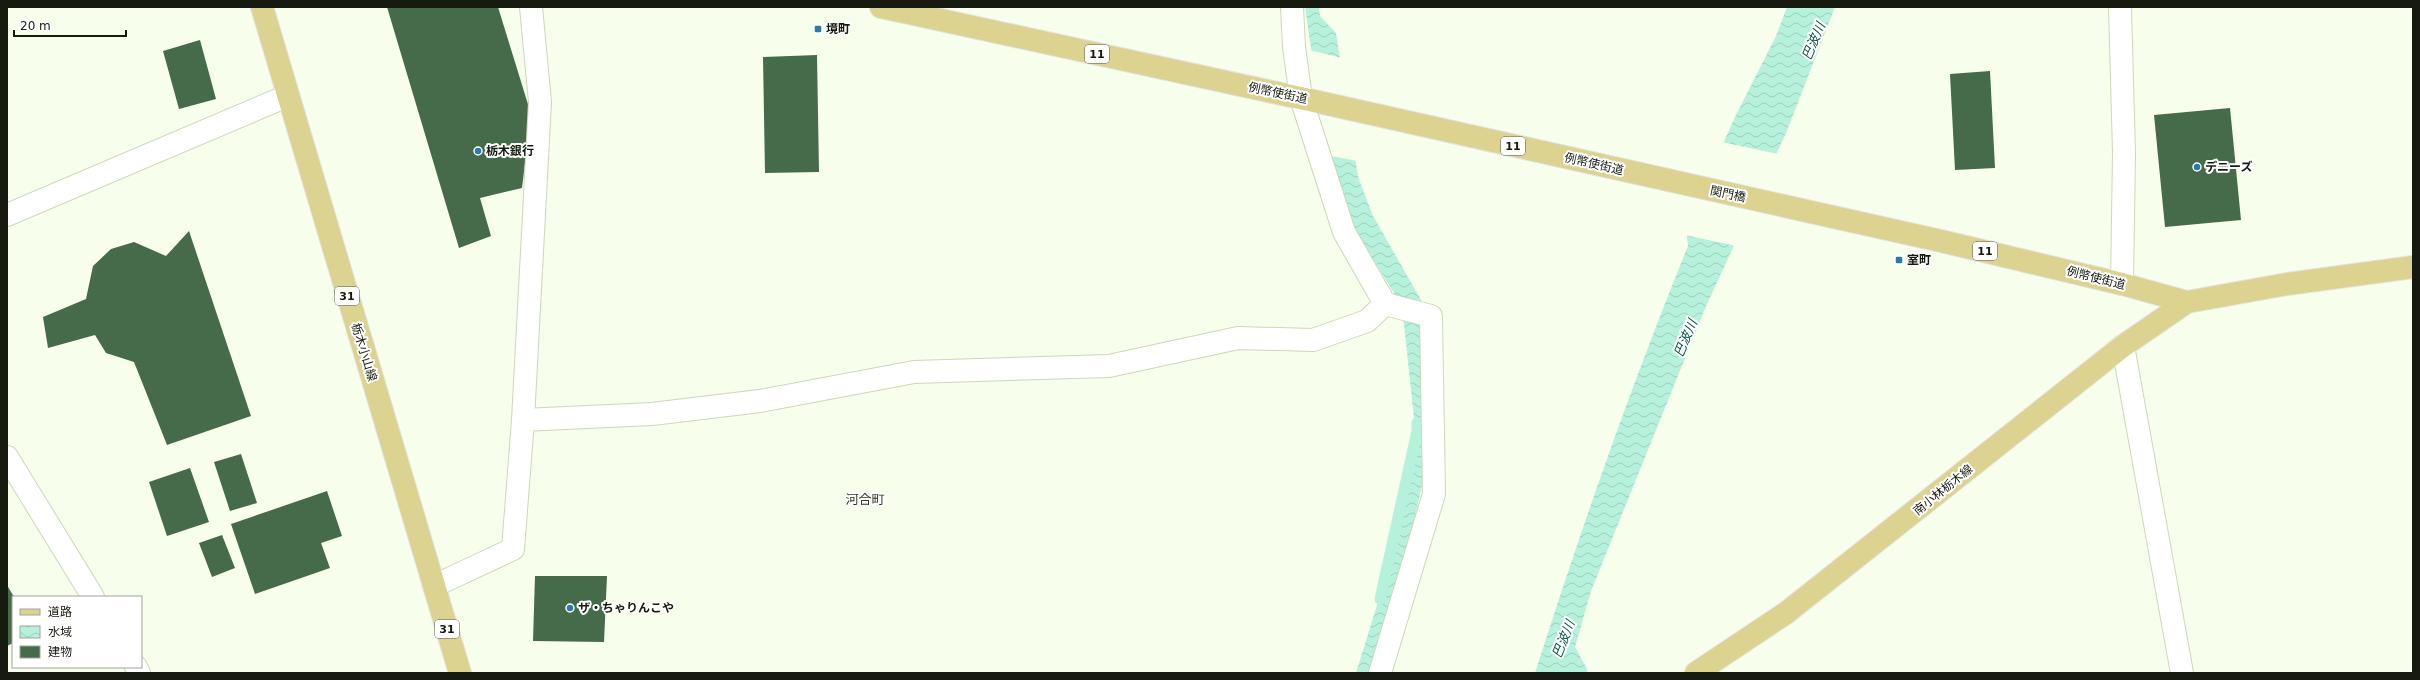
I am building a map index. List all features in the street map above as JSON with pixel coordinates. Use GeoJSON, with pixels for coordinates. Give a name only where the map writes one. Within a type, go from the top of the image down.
{"type":"FeatureCollection","features":[{"type":"Feature","properties":{"kind":"main road","name":"栃木小山線"},"geometry":{"type":"LineString","coordinates":[[262,7],[287,96],[460,673]]}},
{"type":"Feature","properties":{"kind":"main road","name":"例幣使街道"},"geometry":{"type":"LineString","coordinates":[[881,7],[1308,99],[1674,182]]}},
{"type":"Feature","properties":{"kind":"main road","name":"関門橋"},"geometry":{"type":"LineString","coordinates":[[1674,182],[1781,206]]}},
{"type":"Feature","properties":{"kind":"main road","name":"例幣使街道"},"geometry":{"type":"LineString","coordinates":[[1781,206],[2122,284],[2187,302],[2287,284],[2413,267]]}},
{"type":"Feature","properties":{"kind":"main road","name":"南小林栃木線"},"geometry":{"type":"LineString","coordinates":[[1705,671],[1823,585],[2123,346],[2187,302]]}},
{"type":"Feature","properties":{"kind":"street"},"geometry":{"type":"LineString","coordinates":[[434,586],[513,549],[523,420],[540,102],[531,7]]}},
{"type":"Feature","properties":{"kind":"street"},"geometry":{"type":"LineString","coordinates":[[1292,7],[1294,47],[1344,232],[1385,304],[1431,316],[1434,494],[1380,673]]}},
{"type":"Feature","properties":{"kind":"street"},"geometry":{"type":"LineString","coordinates":[[2120,7],[2124,153],[2122,284]]}},
{"type":"Feature","properties":{"kind":"street"},"geometry":{"type":"LineString","coordinates":[[7,215],[287,96]]}},
{"type":"Feature","properties":{"kind":"street"},"geometry":{"type":"LineString","coordinates":[[523,420],[652,414],[760,401],[914,372],[1109,366],[1238,338],[1314,340],[1368,321],[1385,304]]}},
{"type":"Feature","properties":{"kind":"street"},"geometry":{"type":"LineString","coordinates":[[2123,346],[2182,673]]}},
{"type":"Feature","properties":{"kind":"street"},"geometry":{"type":"LineString","coordinates":[[7,456],[92,596]]}},
{"type":"Feature","properties":{"kind":"water"},"geometry":{"type":"Polygon","coordinates":[[[1305,7],[1319,7],[1320,16],[1336,33],[1358,177],[1373,216],[1421,300],[1427,343],[1430,449],[1407,553],[1370,673],[1356,673],[1399,534],[1417,447],[1404,324],[1394,293],[1345,214],[1328,162],[1305,7]]]}},
{"type":"Feature","properties":{"kind":"water","name":"巴波川"},"geometry":{"type":"Polygon","coordinates":[[[1787,7],[1835,7],[1786,133],[1706,306],[1591,591],[1575,647],[1587,669],[1587,673],[1535,673],[1607,458],[1688,246],[1686,228],[1734,119],[1776,36],[1787,7]]]}},
{"type":"Feature","properties":{"kind":"pier"},"geometry":{"type":"Polygon","coordinates":[[[1309,50],[1342,58],[1358,161],[1325,155],[1309,50]]]}},
{"type":"Feature","properties":{"kind":"pier"},"geometry":{"type":"Polygon","coordinates":[[[1722,142],[1778,154],[1736,246],[1685,235],[1684,227],[1722,142]]]}},
{"type":"Feature","properties":{"kind":"building","name":"栃木銀行"},"geometry":{"type":"Polygon","coordinates":[[[387,7],[498,7],[531,114],[522,188],[480,198],[491,236],[459,248],[387,7]]]}},
{"type":"Feature","properties":{"kind":"building"},"geometry":{"type":"Polygon","coordinates":[[[200,40],[216,99],[179,109],[163,51],[200,40]]]}},
{"type":"Feature","properties":{"kind":"building"},"geometry":{"type":"Polygon","coordinates":[[[817,55],[819,172],[765,173],[763,57],[817,55]]]}},
{"type":"Feature","properties":{"kind":"building"},"geometry":{"type":"Polygon","coordinates":[[[1990,71],[1995,168],[1955,170],[1950,74],[1990,71]]]}},
{"type":"Feature","properties":{"kind":"building","name":"デニーズ"},"geometry":{"type":"Polygon","coordinates":[[[2230,108],[2241,220],[2165,227],[2154,115],[2230,108]]]}},
{"type":"Feature","properties":{"kind":"building"},"geometry":{"type":"Polygon","coordinates":[[[189,231],[251,416],[167,445],[134,362],[106,353],[95,335],[48,348],[43,317],[86,299],[93,266],[111,249],[134,242],[166,256],[189,231]]]}},
{"type":"Feature","properties":{"kind":"building"},"geometry":{"type":"Polygon","coordinates":[[[241,454],[257,503],[230,511],[214,462],[241,454]]]}},
{"type":"Feature","properties":{"kind":"building"},"geometry":{"type":"Polygon","coordinates":[[[190,468],[209,522],[167,536],[149,482],[190,468]]]}},
{"type":"Feature","properties":{"kind":"building"},"geometry":{"type":"Polygon","coordinates":[[[327,491],[342,536],[321,543],[330,568],[255,594],[231,524],[327,491]]]}},
{"type":"Feature","properties":{"kind":"building"},"geometry":{"type":"Polygon","coordinates":[[[222,535],[235,568],[212,577],[199,543],[222,535]]]}},
{"type":"Feature","properties":{"kind":"building","name":"ザ・ちゃりんこや"},"geometry":{"type":"Polygon","coordinates":[[[535,576],[607,576],[604,642],[533,641],[535,576]]]}},
{"type":"Feature","properties":{"kind":"building"},"geometry":{"type":"Polygon","coordinates":[[[7,585],[13,596],[12,596],[12,644],[7,646],[7,585]]]}},
{"type":"Feature","properties":{"kind":"waterway"},"geometry":{"type":"LineString","coordinates":[[1380,599],[1417,431],[1417,423]]}},
{"type":"Feature","properties":{"kind":"place","name":"境町"},"geometry":{"type":"Point","coordinates":[818,29]}},
{"type":"Feature","properties":{"kind":"place","name":"栃木銀行"},"geometry":{"type":"Point","coordinates":[478,151]}},
{"type":"Feature","properties":{"kind":"place","name":"デニーズ"},"geometry":{"type":"Point","coordinates":[2197,167]}},
{"type":"Feature","properties":{"kind":"place","name":"室町"},"geometry":{"type":"Point","coordinates":[1899,260]}},
{"type":"Feature","properties":{"kind":"place","name":"ザ・ちゃりんこや"},"geometry":{"type":"Point","coordinates":[570,608]}},
{"type":"Feature","properties":{"kind":"district","name":"河合町"},"geometry":{"type":"Point","coordinates":[865,499]}}]}
